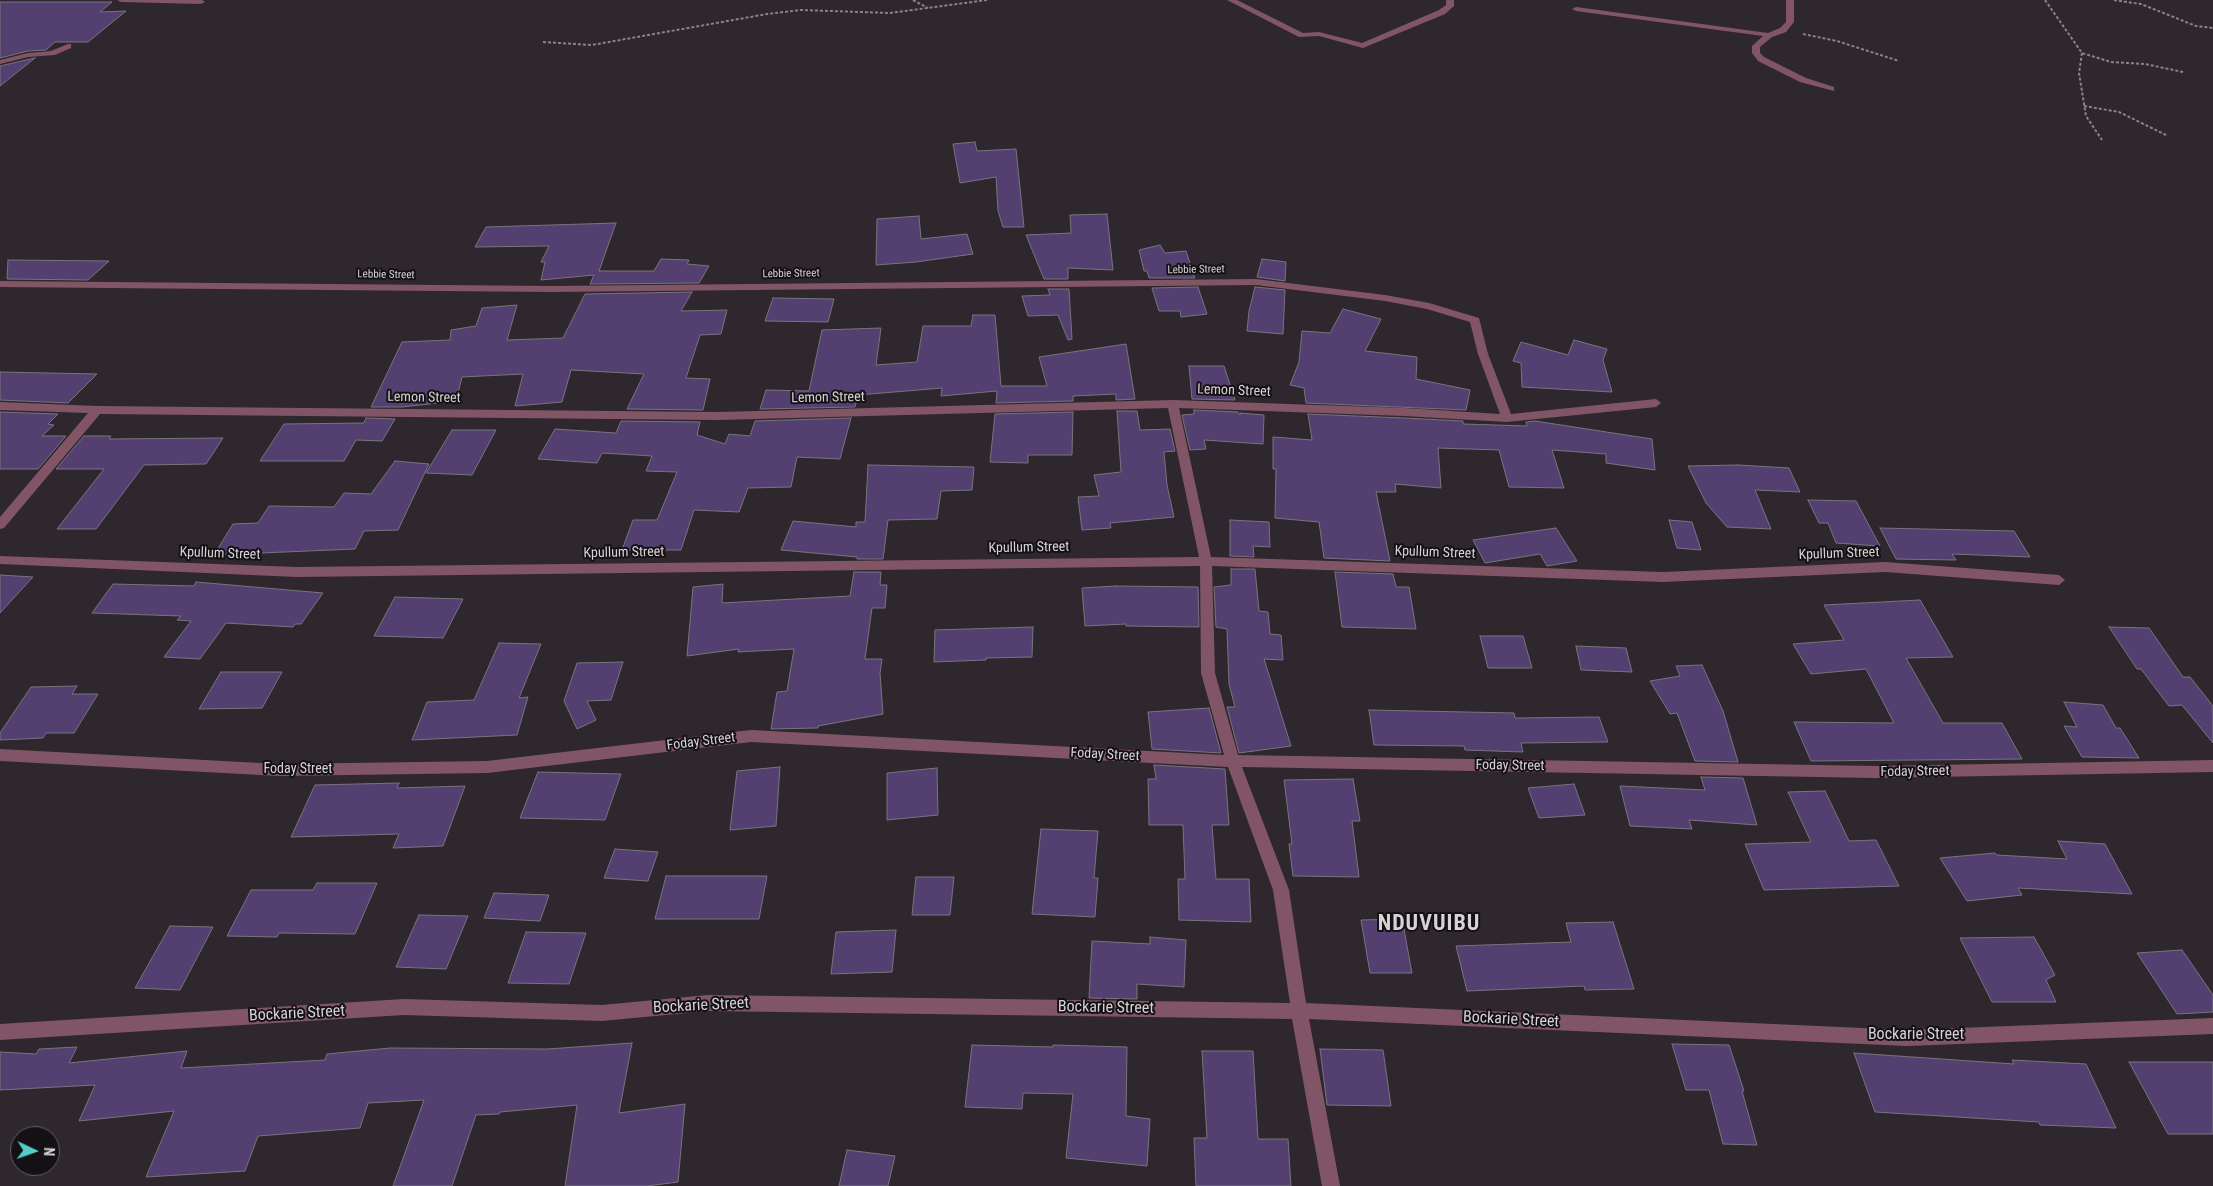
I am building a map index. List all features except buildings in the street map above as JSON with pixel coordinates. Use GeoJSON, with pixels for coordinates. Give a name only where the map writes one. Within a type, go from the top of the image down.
{"type":"FeatureCollection","features":[{"type":"Feature","properties":{"kind":"street"},"geometry":{"type":"LineString","coordinates":[[121,0],[201,2]]}},
{"type":"Feature","properties":{"kind":"street"},"geometry":{"type":"LineString","coordinates":[[1231,0],[1302,35],[1318,34],[1363,46],[1442,12],[1450,6],[1450,0]]}},
{"type":"Feature","properties":{"kind":"street"},"geometry":{"type":"LineString","coordinates":[[1790,0],[1790,22],[1756,46],[1756,53],[1761,59],[1803,80],[1831,90]]}},
{"type":"Feature","properties":{"kind":"street"},"geometry":{"type":"LineString","coordinates":[[1576,9],[1746,34],[1769,35]]}},
{"type":"Feature","properties":{"kind":"street"},"geometry":{"type":"LineString","coordinates":[[0,62],[28,54],[52,53],[68,46]]}},
{"type":"Feature","properties":{"kind":"street","name":"Lebbie Street"},"geometry":{"type":"LineString","coordinates":[[0,284],[550,289],[1256,282],[1385,298],[1429,306],[1475,320],[1483,354],[1508,418]]}},
{"type":"Feature","properties":{"kind":"street","name":"Lemon Street"},"geometry":{"type":"LineString","coordinates":[[0,406],[97,410],[718,416],[1173,404],[1404,412],[1508,418],[1656,403]]}},
{"type":"Feature","properties":{"kind":"street"},"geometry":{"type":"LineString","coordinates":[[1173,404],[1206,561],[1208,672],[1233,761],[1281,890],[1298,1010],[1331,1186]]}},
{"type":"Feature","properties":{"kind":"street"},"geometry":{"type":"LineString","coordinates":[[0,525],[97,410]]}},
{"type":"Feature","properties":{"kind":"street","name":"Kpullum Street"},"geometry":{"type":"LineString","coordinates":[[0,560],[296,572],[1206,561],[1663,577],[1885,567],[2059,580]]}},
{"type":"Feature","properties":{"kind":"street","name":"Foday Street"},"geometry":{"type":"LineString","coordinates":[[0,755],[279,770],[487,767],[751,736],[1233,761],[1875,772],[2213,766]]}},
{"type":"Feature","properties":{"kind":"street","name":"Bockarie Street"},"geometry":{"type":"LineString","coordinates":[[0,1032],[404,1007],[602,1013],[708,1003],[1298,1010],[1907,1038],[2213,1026]]}},
{"type":"Feature","properties":{"kind":"path"},"geometry":{"type":"LineString","coordinates":[[913,0],[928,8]]}},
{"type":"Feature","properties":{"kind":"path"},"geometry":{"type":"LineString","coordinates":[[543,42],[592,45],[767,14],[801,10],[890,13],[987,0]]}},
{"type":"Feature","properties":{"kind":"path"},"geometry":{"type":"LineString","coordinates":[[2045,0],[2082,53],[2111,62],[2145,64],[2183,72]]}},
{"type":"Feature","properties":{"kind":"path"},"geometry":{"type":"LineString","coordinates":[[2114,0],[2141,4],[2196,26],[2213,28]]}},
{"type":"Feature","properties":{"kind":"path"},"geometry":{"type":"LineString","coordinates":[[1785,27],[1805,35],[1856,46],[1898,61]]}},
{"type":"Feature","properties":{"kind":"path"},"geometry":{"type":"LineString","coordinates":[[2082,53],[2079,73],[2086,116],[2102,140]]}},
{"type":"Feature","properties":{"kind":"path"},"geometry":{"type":"LineString","coordinates":[[2084,106],[2120,112],[2166,135]]}},
{"type":"Feature","properties":{"kind":"district","name":"NDUVUIBU"},"geometry":{"type":"Point","coordinates":[1429,924]}}]}
